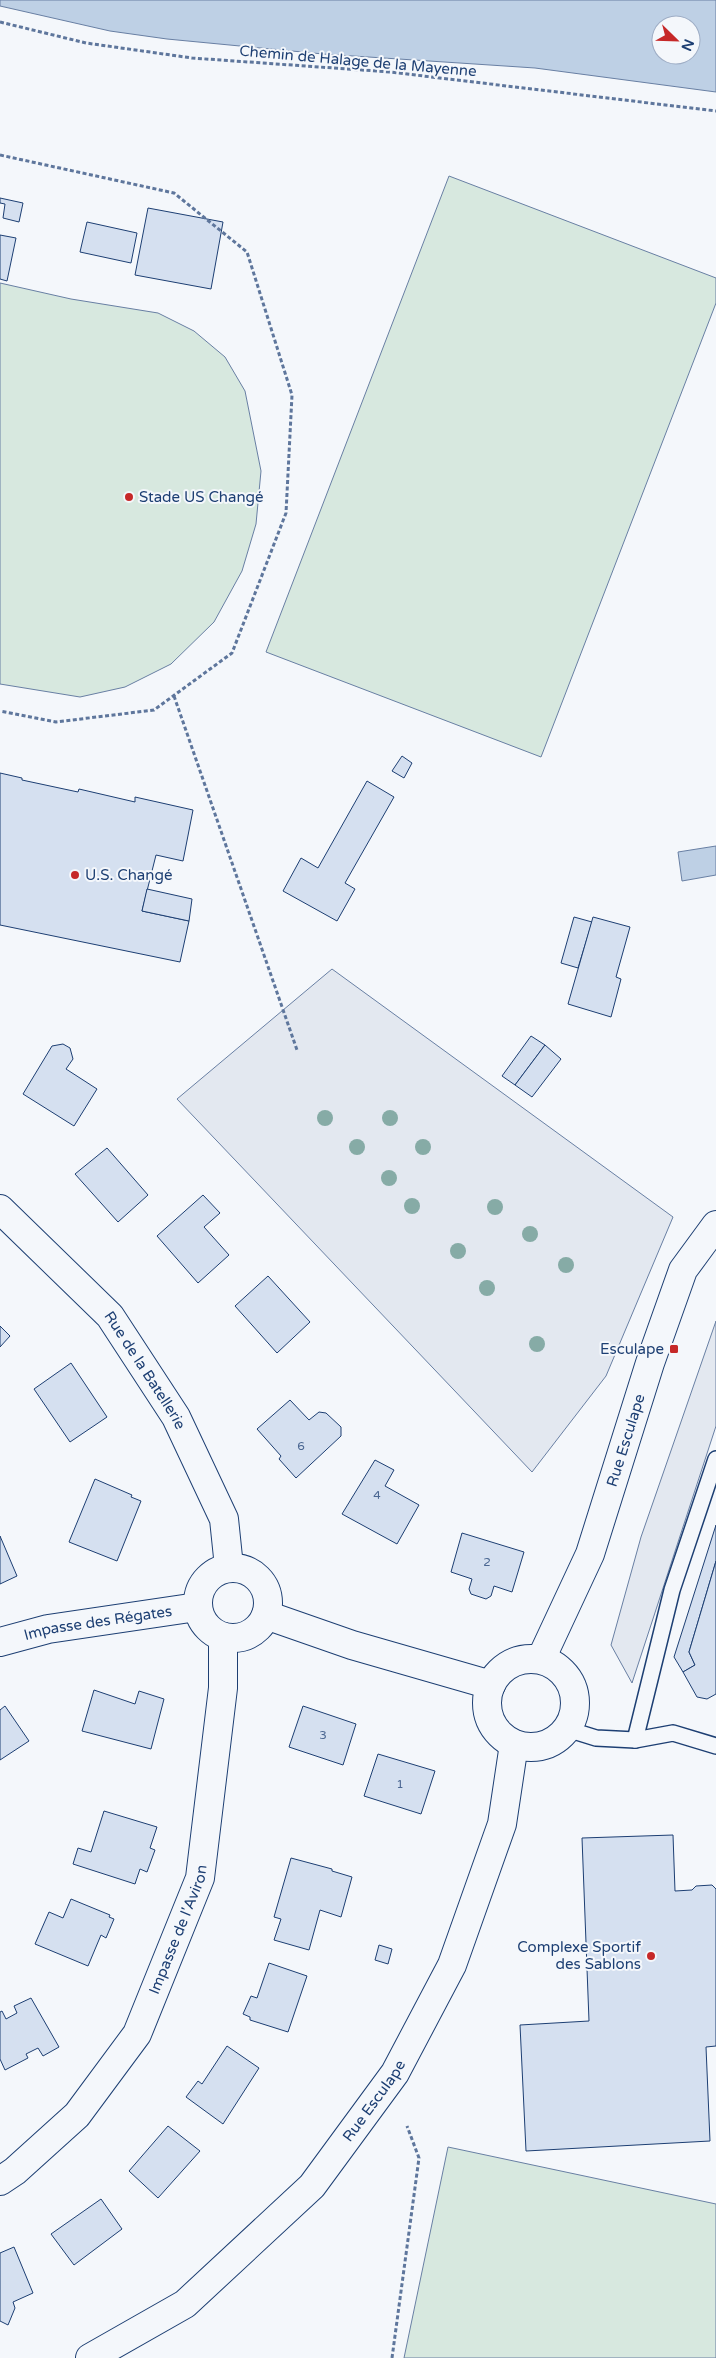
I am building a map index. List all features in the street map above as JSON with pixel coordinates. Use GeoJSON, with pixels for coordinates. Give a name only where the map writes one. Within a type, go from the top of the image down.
{"type":"FeatureCollection","features":[{"type":"Feature","properties":{"kind":"street","name":"Rue de la Batellerie"},"geometry":{"type":"LineString","coordinates":[[0,1208],[110,1316],[171,1410],[224,1519],[229,1567]]}},
{"type":"Feature","properties":{"kind":"street","name":"Rue Esculape"},"geometry":{"type":"LineString","coordinates":[[541,1659],[590,1554],[650,1363],[683,1270],[716,1225]]}},
{"type":"Feature","properties":{"kind":"street"},"geometry":{"type":"LineString","coordinates":[[229,1567],[246,1571],[261,1581],[268,1603],[266,1615],[253,1632],[233,1639],[223,1637],[205,1626],[197,1606],[198,1595],[202,1585],[218,1570],[229,1567]]}},
{"type":"Feature","properties":{"kind":"street","name":"Impasse des Régates"},"geometry":{"type":"LineString","coordinates":[[0,1642],[48,1629],[197,1606]]}},
{"type":"Feature","properties":{"kind":"street"},"geometry":{"type":"LineString","coordinates":[[266,1615],[352,1645],[491,1685]]}},
{"type":"Feature","properties":{"kind":"street","name":"Impasse de l'Aviron"},"geometry":{"type":"LineString","coordinates":[[5,2170],[77,2115],[137,2034],[200,1878],[222,1688],[223,1637]]}},
{"type":"Feature","properties":{"kind":"street"},"geometry":{"type":"LineString","coordinates":[[526,1659],[541,1659],[554,1665],[566,1674],[576,1701],[575,1708],[567,1729],[557,1739],[543,1746],[528,1747],[514,1744],[502,1736],[493,1726],[488,1705],[491,1685],[499,1672],[512,1663],[526,1659]]}},
{"type":"Feature","properties":{"kind":"street","name":"Rue Esculape"},"geometry":{"type":"LineString","coordinates":[[90,2358],[185,2304],[312,2186],[395,2073],[452,1965],[502,1824],[514,1744]]}},
{"type":"Feature","properties":{"kind":"lane"},"geometry":{"type":"LineString","coordinates":[[635,1740],[672,1590],[716,1459]]}},
{"type":"Feature","properties":{"kind":"lane"},"geometry":{"type":"LineString","coordinates":[[567,1729],[596,1738],[635,1740],[673,1733],[716,1746]]}},
{"type":"Feature","properties":{"kind":"path","name":"Chemin de Halage de la Mayenne"},"geometry":{"type":"LineString","coordinates":[[0,22],[86,43],[192,58],[390,72],[716,111]]}},
{"type":"Feature","properties":{"kind":"path"},"geometry":{"type":"LineString","coordinates":[[0,155],[174,193],[247,252],[292,395],[286,513],[232,653],[154,710],[56,722],[0,710]]}},
{"type":"Feature","properties":{"kind":"path"},"geometry":{"type":"LineString","coordinates":[[174,696],[297,1050]]}},
{"type":"Feature","properties":{"kind":"path"},"geometry":{"type":"LineString","coordinates":[[392,2358],[419,2158],[407,2126]]}},
{"type":"Feature","properties":{"kind":"shaded area"},"geometry":{"type":"Polygon","coordinates":[[[449,176],[716,278],[716,303],[541,757],[266,652],[449,176]]]}},
{"type":"Feature","properties":{"kind":"shaded area","name":"Stade US Changé"},"geometry":{"type":"Polygon","coordinates":[[[0,283],[71,299],[158,313],[194,331],[225,357],[245,391],[261,471],[256,524],[242,571],[214,622],[171,664],[125,687],[80,697],[0,684],[0,283]]]}},
{"type":"Feature","properties":{"kind":"shaded area"},"geometry":{"type":"Polygon","coordinates":[[[332,969],[673,1217],[606,1376],[532,1472],[177,1099],[332,969]]]}},
{"type":"Feature","properties":{"kind":"shaded area"},"geometry":{"type":"Polygon","coordinates":[[[716,1321],[716,1426],[632,1683],[611,1645],[641,1537],[716,1321]]]}},
{"type":"Feature","properties":{"kind":"shaded area"},"geometry":{"type":"Polygon","coordinates":[[[448,2147],[716,2204],[716,2358],[404,2358],[448,2147]]]}},
{"type":"Feature","properties":{"kind":"water"},"geometry":{"type":"Polygon","coordinates":[[[0,0],[716,0],[716,92],[535,68],[323,54],[167,39],[110,31],[0,6],[0,0]]]}},
{"type":"Feature","properties":{"kind":"water"},"geometry":{"type":"Polygon","coordinates":[[[716,846],[716,875],[682,881],[678,852],[716,846]]]}},
{"type":"Feature","properties":{"kind":"building"},"geometry":{"type":"Polygon","coordinates":[[[0,198],[23,203],[19,222],[3,218],[5,204],[0,203],[0,198]]]}},
{"type":"Feature","properties":{"kind":"building"},"geometry":{"type":"Polygon","coordinates":[[[148,208],[223,222],[211,289],[135,275],[148,208]]]}},
{"type":"Feature","properties":{"kind":"building"},"geometry":{"type":"Polygon","coordinates":[[[87,222],[137,233],[131,263],[80,252],[87,222]]]}},
{"type":"Feature","properties":{"kind":"building"},"geometry":{"type":"Polygon","coordinates":[[[0,235],[16,238],[7,281],[0,279],[0,235]]]}},
{"type":"Feature","properties":{"kind":"building"},"geometry":{"type":"Polygon","coordinates":[[[402,756],[412,763],[404,778],[392,771],[402,756]]]}},
{"type":"Feature","properties":{"kind":"building","name":"U.S. Changé"},"geometry":{"type":"Polygon","coordinates":[[[0,773],[22,778],[22,780],[78,792],[79,789],[135,802],[135,797],[193,810],[183,861],[156,855],[142,911],[189,921],[180,962],[0,925],[0,773]]]}},
{"type":"Feature","properties":{"kind":"building"},"geometry":{"type":"Polygon","coordinates":[[[367,781],[394,797],[345,883],[355,889],[337,921],[283,891],[301,858],[318,868],[367,781]]]}},
{"type":"Feature","properties":{"kind":"building"},"geometry":{"type":"Polygon","coordinates":[[[147,889],[192,899],[189,921],[142,911],[147,889]]]}},
{"type":"Feature","properties":{"kind":"building"},"geometry":{"type":"Polygon","coordinates":[[[574,917],[592,922],[578,968],[561,963],[574,917]]]}},
{"type":"Feature","properties":{"kind":"building"},"geometry":{"type":"Polygon","coordinates":[[[593,917],[630,927],[616,977],[621,979],[611,1017],[568,1004],[593,917]]]}},
{"type":"Feature","properties":{"kind":"building"},"geometry":{"type":"Polygon","coordinates":[[[531,1036],[545,1045],[515,1085],[502,1076],[531,1036]]]}},
{"type":"Feature","properties":{"kind":"building"},"geometry":{"type":"Polygon","coordinates":[[[63,1044],[70,1048],[73,1059],[66,1069],[97,1089],[74,1126],[23,1094],[52,1046],[63,1044]]]}},
{"type":"Feature","properties":{"kind":"building"},"geometry":{"type":"Polygon","coordinates":[[[545,1045],[561,1059],[532,1097],[515,1085],[545,1045]]]}},
{"type":"Feature","properties":{"kind":"building"},"geometry":{"type":"Polygon","coordinates":[[[107,1148],[148,1195],[118,1222],[75,1174],[107,1148]]]}},
{"type":"Feature","properties":{"kind":"building"},"geometry":{"type":"Polygon","coordinates":[[[203,1195],[220,1213],[204,1227],[229,1255],[198,1283],[157,1236],[203,1195]]]}},
{"type":"Feature","properties":{"kind":"building"},"geometry":{"type":"Polygon","coordinates":[[[268,1276],[310,1322],[277,1353],[235,1306],[268,1276]]]}},
{"type":"Feature","properties":{"kind":"building"},"geometry":{"type":"Polygon","coordinates":[[[0,1326],[10,1336],[0,1347],[0,1326]]]}},
{"type":"Feature","properties":{"kind":"building"},"geometry":{"type":"Polygon","coordinates":[[[71,1363],[107,1417],[70,1442],[34,1389],[71,1363]]]}},
{"type":"Feature","properties":{"kind":"building"},"geometry":{"type":"Polygon","coordinates":[[[290,1400],[309,1420],[319,1412],[326,1413],[341,1427],[341,1436],[296,1478],[279,1459],[281,1456],[257,1429],[290,1400]]]}},
{"type":"Feature","properties":{"kind":"building"},"geometry":{"type":"Polygon","coordinates":[[[375,1460],[394,1470],[385,1486],[419,1505],[397,1544],[342,1514],[375,1460]]]}},
{"type":"Feature","properties":{"kind":"building"},"geometry":{"type":"Polygon","coordinates":[[[95,1479],[132,1495],[131,1497],[141,1501],[117,1561],[69,1542],[95,1479]]]}},
{"type":"Feature","properties":{"kind":"building"},"geometry":{"type":"Polygon","coordinates":[[[716,1525],[716,1561],[689,1652],[695,1665],[683,1672],[674,1657],[716,1525]]]}},
{"type":"Feature","properties":{"kind":"building"},"geometry":{"type":"Polygon","coordinates":[[[462,1533],[524,1552],[512,1592],[494,1586],[491,1596],[486,1599],[471,1594],[469,1589],[472,1579],[451,1572],[462,1533]]]}},
{"type":"Feature","properties":{"kind":"building"},"geometry":{"type":"Polygon","coordinates":[[[0,1536],[17,1576],[0,1584],[0,1536]]]}},
{"type":"Feature","properties":{"kind":"building"},"geometry":{"type":"Polygon","coordinates":[[[716,1561],[716,1694],[707,1699],[697,1697],[683,1672],[695,1665],[689,1652],[716,1561]]]}},
{"type":"Feature","properties":{"kind":"building"},"geometry":{"type":"Polygon","coordinates":[[[94,1690],[135,1704],[139,1691],[164,1699],[151,1749],[82,1731],[94,1690]]]}},
{"type":"Feature","properties":{"kind":"building"},"geometry":{"type":"Polygon","coordinates":[[[5,1706],[29,1741],[0,1760],[0,1710],[5,1706]]]}},
{"type":"Feature","properties":{"kind":"building"},"geometry":{"type":"Polygon","coordinates":[[[303,1706],[356,1724],[343,1765],[289,1747],[303,1706]]]}},
{"type":"Feature","properties":{"kind":"building"},"geometry":{"type":"Polygon","coordinates":[[[378,1754],[435,1771],[421,1814],[364,1796],[378,1754]]]}},
{"type":"Feature","properties":{"kind":"building"},"geometry":{"type":"Polygon","coordinates":[[[104,1811],[157,1827],[150,1848],[155,1850],[147,1872],[140,1869],[135,1884],[73,1864],[78,1848],[91,1852],[104,1811]]]}},
{"type":"Feature","properties":{"kind":"building","name":"Complexe Sportif des Sablons"},"geometry":{"type":"Polygon","coordinates":[[[673,1835],[675,1891],[692,1890],[696,1886],[712,1885],[716,1889],[716,2046],[706,2047],[710,2141],[526,2151],[520,2025],[589,2021],[582,1838],[673,1835]]]}},
{"type":"Feature","properties":{"kind":"building"},"geometry":{"type":"Polygon","coordinates":[[[291,1858],[332,1869],[332,1871],[352,1877],[341,1917],[320,1910],[309,1950],[274,1940],[281,1919],[274,1917],[291,1858]]]}},
{"type":"Feature","properties":{"kind":"building"},"geometry":{"type":"Polygon","coordinates":[[[71,1899],[110,1915],[109,1917],[114,1919],[106,1938],[101,1935],[88,1966],[35,1944],[49,1912],[63,1918],[71,1899]]]}},
{"type":"Feature","properties":{"kind":"building"},"geometry":{"type":"Polygon","coordinates":[[[379,1945],[392,1949],[388,1964],[375,1960],[379,1945]]]}},
{"type":"Feature","properties":{"kind":"building"},"geometry":{"type":"Polygon","coordinates":[[[269,1963],[307,1976],[288,2032],[250,2020],[250,2017],[243,2014],[251,1996],[257,1998],[269,1963]]]}},
{"type":"Feature","properties":{"kind":"building"},"geometry":{"type":"Polygon","coordinates":[[[31,1998],[59,2047],[43,2056],[38,2048],[26,2054],[28,2058],[5,2070],[0,2059],[0,2012],[2,2011],[6,2019],[17,2013],[14,2006],[31,1998]]]}},
{"type":"Feature","properties":{"kind":"building"},"geometry":{"type":"Polygon","coordinates":[[[227,2046],[259,2068],[223,2124],[186,2097],[198,2081],[202,2084],[227,2046]]]}},
{"type":"Feature","properties":{"kind":"building"},"geometry":{"type":"Polygon","coordinates":[[[168,2126],[200,2151],[158,2198],[129,2171],[168,2126]]]}},
{"type":"Feature","properties":{"kind":"building"},"geometry":{"type":"Polygon","coordinates":[[[101,2199],[122,2229],[74,2265],[51,2234],[101,2199]]]}},
{"type":"Feature","properties":{"kind":"building"},"geometry":{"type":"Polygon","coordinates":[[[14,2247],[33,2293],[13,2302],[15,2308],[8,2325],[0,2321],[0,2253],[14,2247]]]}},
{"type":"Feature","properties":{"kind":"place","name":"Stade US Changé"},"geometry":{"type":"Point","coordinates":[129,497]}},
{"type":"Feature","properties":{"kind":"place","name":"U.S. Changé"},"geometry":{"type":"Point","coordinates":[75,875]}},
{"type":"Feature","properties":{"kind":"place","name":"Esculape"},"geometry":{"type":"Point","coordinates":[674,1349]}},
{"type":"Feature","properties":{"kind":"place","name":"Complexe Sportif des Sablons"},"geometry":{"type":"Point","coordinates":[651,1956]}}]}
